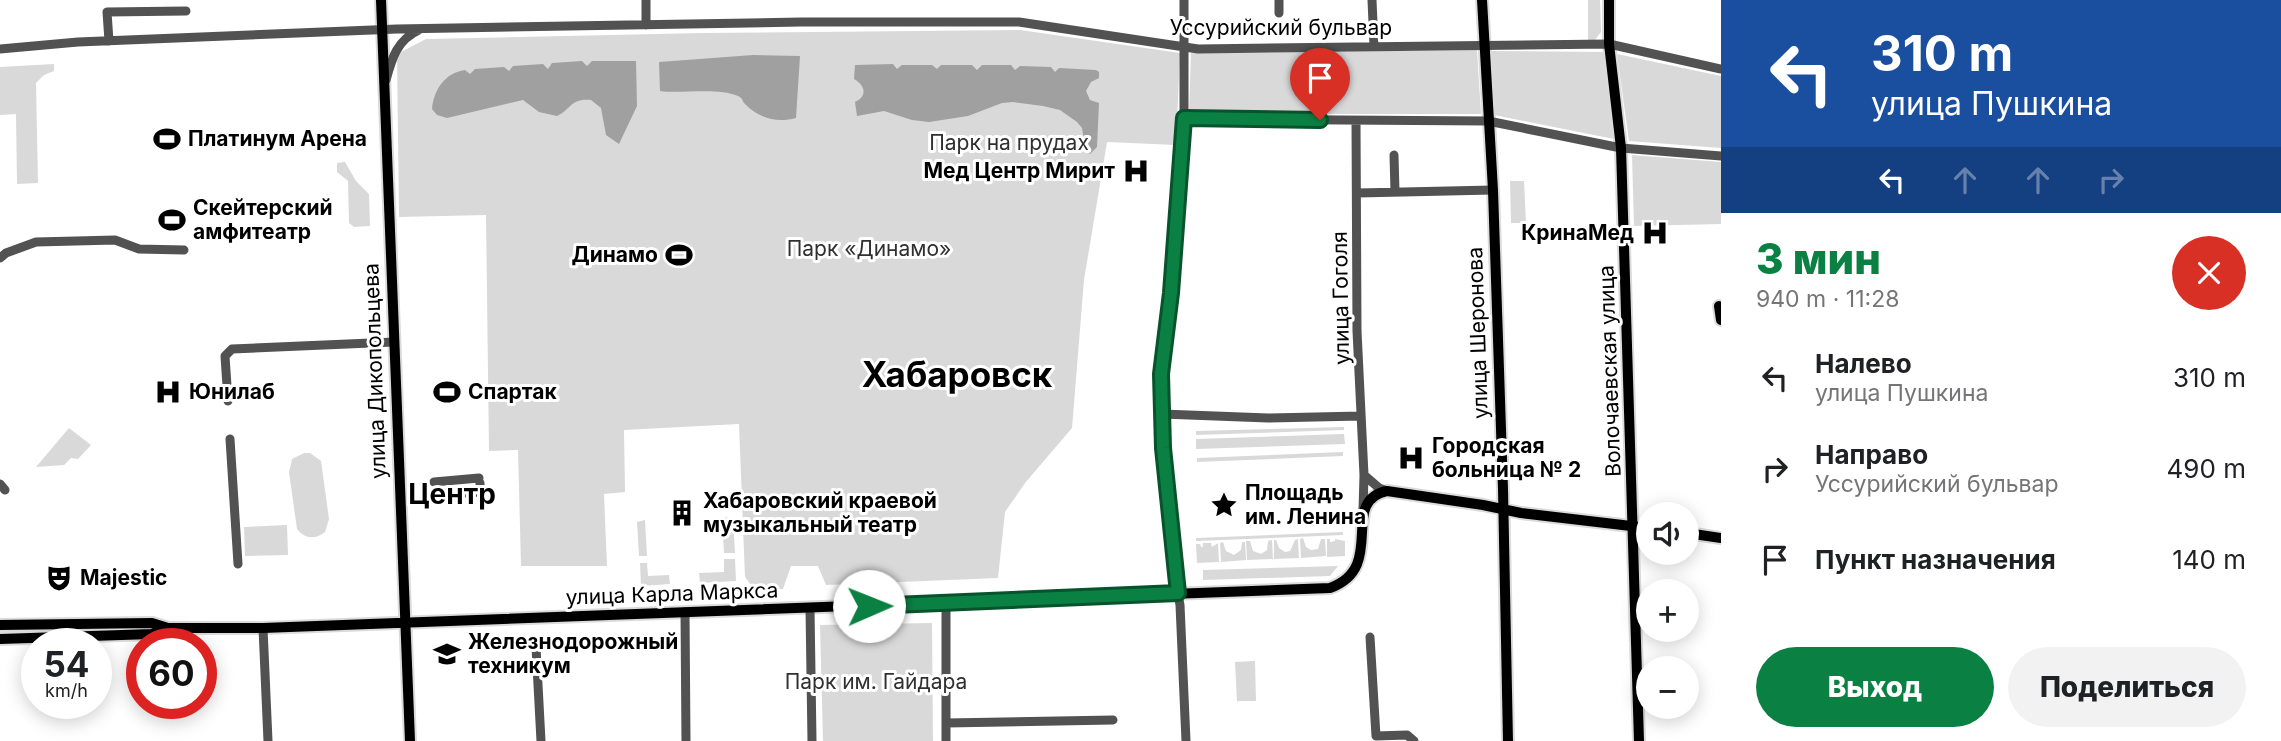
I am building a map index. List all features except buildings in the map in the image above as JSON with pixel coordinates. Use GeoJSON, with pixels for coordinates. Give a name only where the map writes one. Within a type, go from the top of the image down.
{"type":"FeatureCollection","features":[{"type":"Feature","properties":{"kind":"main road","name":"улица Дикопольцева"},"geometry":{"type":"LineString","coordinates":[[381,0],[410,741]]}},
{"type":"Feature","properties":{"kind":"main road","name":"улица Шеронова"},"geometry":{"type":"LineString","coordinates":[[1480,0],[1493,190],[1508,741]]}},
{"type":"Feature","properties":{"kind":"main road","name":"Волочаевская улица"},"geometry":{"type":"LineString","coordinates":[[1609,0],[1609,44],[1621,148],[1639,741]]}},
{"type":"Feature","properties":{"kind":"main road"},"geometry":{"type":"LineString","coordinates":[[1719,306],[1721,320]]}},
{"type":"Feature","properties":{"kind":"main road"},"geometry":{"type":"LineString","coordinates":[[1363,515],[1370,500],[1378,493],[1387,491],[1503,510],[1636,526]]}},
{"type":"Feature","properties":{"kind":"main road","name":"улица Карла Маркса"},"geometry":{"type":"LineString","coordinates":[[217,628],[946,604],[1330,588],[1350,577],[1359,564],[1363,515]]}},
{"type":"Feature","properties":{"kind":"main road"},"geometry":{"type":"LineString","coordinates":[[1699,535],[1721,538]]}},
{"type":"Feature","properties":{"kind":"main road"},"geometry":{"type":"LineString","coordinates":[[0,619],[21,624]]}},
{"type":"Feature","properties":{"kind":"main road","name":"улица Карла Маркса"},"geometry":{"type":"LineString","coordinates":[[0,625],[152,623],[168,628]]}},
{"type":"Feature","properties":{"kind":"main road","name":"улица Карла Маркса"},"geometry":{"type":"LineString","coordinates":[[0,639],[21,639]]}},
{"type":"Feature","properties":{"kind":"main road"},"geometry":{"type":"LineString","coordinates":[[0,646],[21,643]]}},
{"type":"Feature","properties":{"kind":"street"},"geometry":{"type":"LineString","coordinates":[[646,0],[646,25]]}},
{"type":"Feature","properties":{"kind":"street"},"geometry":{"type":"LineString","coordinates":[[1184,0],[1184,118],[1171,293],[1161,374],[1163,448],[1178,593],[1186,741]]}},
{"type":"Feature","properties":{"kind":"street"},"geometry":{"type":"LineString","coordinates":[[1279,0],[1279,13]]}},
{"type":"Feature","properties":{"kind":"street"},"geometry":{"type":"LineString","coordinates":[[1372,0],[1374,46]]}},
{"type":"Feature","properties":{"kind":"street"},"geometry":{"type":"LineString","coordinates":[[109,41],[107,12],[186,11]]}},
{"type":"Feature","properties":{"kind":"street","name":"Уссурийский бульвар"},"geometry":{"type":"LineString","coordinates":[[0,49],[109,41],[424,28],[1019,23],[1185,48],[1609,44],[1721,69]]}},
{"type":"Feature","properties":{"kind":"street"},"geometry":{"type":"LineString","coordinates":[[383,88],[397,47],[408,35],[424,28]]}},
{"type":"Feature","properties":{"kind":"street"},"geometry":{"type":"LineString","coordinates":[[1184,118],[1489,121],[1621,148],[1721,156]]}},
{"type":"Feature","properties":{"kind":"street","name":"улица Гоголя"},"geometry":{"type":"LineString","coordinates":[[1356,121],[1363,515]]}},
{"type":"Feature","properties":{"kind":"street"},"geometry":{"type":"LineString","coordinates":[[1394,155],[1395,192]]}},
{"type":"Feature","properties":{"kind":"street"},"geometry":{"type":"LineString","coordinates":[[1358,193],[1493,190]]}},
{"type":"Feature","properties":{"kind":"street"},"geometry":{"type":"LineString","coordinates":[[0,258],[6,253],[36,242],[114,240],[139,249],[184,250]]}},
{"type":"Feature","properties":{"kind":"street"},"geometry":{"type":"LineString","coordinates":[[228,401],[225,356],[232,349],[394,342]]}},
{"type":"Feature","properties":{"kind":"street"},"geometry":{"type":"LineString","coordinates":[[1162,414],[1268,418],[1361,415]]}},
{"type":"Feature","properties":{"kind":"street"},"geometry":{"type":"LineString","coordinates":[[230,439],[238,564]]}},
{"type":"Feature","properties":{"kind":"street"},"geometry":{"type":"LineString","coordinates":[[1364,475],[1379,488],[1387,491]]}},
{"type":"Feature","properties":{"kind":"street"},"geometry":{"type":"LineString","coordinates":[[454,480],[454,494]]}},
{"type":"Feature","properties":{"kind":"street"},"geometry":{"type":"LineString","coordinates":[[434,482],[479,480],[480,492],[435,495]]}},
{"type":"Feature","properties":{"kind":"street"},"geometry":{"type":"LineString","coordinates":[[946,604],[946,741]]}},
{"type":"Feature","properties":{"kind":"street"},"geometry":{"type":"LineString","coordinates":[[810,608],[812,741]]}},
{"type":"Feature","properties":{"kind":"street"},"geometry":{"type":"LineString","coordinates":[[685,612],[686,741]]}},
{"type":"Feature","properties":{"kind":"street"},"geometry":{"type":"LineString","coordinates":[[262,628],[268,741]]}},
{"type":"Feature","properties":{"kind":"street"},"geometry":{"type":"LineString","coordinates":[[1370,637],[1376,736],[1407,735],[1414,741]]}},
{"type":"Feature","properties":{"kind":"street"},"geometry":{"type":"LineString","coordinates":[[536,647],[541,741]]}},
{"type":"Feature","properties":{"kind":"street"},"geometry":{"type":"LineString","coordinates":[[946,723],[1113,720]]}},
{"type":"Feature","properties":{"kind":"green space"},"geometry":{"type":"Polygon","coordinates":[[[1588,0],[1600,0],[1601,32],[1595,40],[1588,40],[1588,0]]]}},
{"type":"Feature","properties":{"kind":"green space","name":"Парк «Динамо»"},"geometry":{"type":"Polygon","coordinates":[[[1020,30],[1180,53],[1176,145],[1107,142],[1084,280],[1072,428],[1025,483],[1005,512],[998,578],[826,585],[818,566],[791,566],[783,589],[754,589],[745,577],[739,424],[624,430],[625,492],[604,494],[607,566],[521,566],[518,450],[489,451],[486,215],[399,217],[397,54],[426,39],[1020,30]]]}},
{"type":"Feature","properties":{"kind":"green space"},"geometry":{"type":"Polygon","coordinates":[[[1477,50],[1481,114],[1189,114],[1191,53],[1477,50]]]}},
{"type":"Feature","properties":{"kind":"green space"},"geometry":{"type":"Polygon","coordinates":[[[1491,51],[1606,52],[1614,139],[1494,115],[1491,51]]]}},
{"type":"Feature","properties":{"kind":"green space"},"geometry":{"type":"Polygon","coordinates":[[[1617,54],[1721,76],[1721,148],[1629,141],[1617,54]]]}},
{"type":"Feature","properties":{"kind":"green space"},"geometry":{"type":"Polygon","coordinates":[[[54,64],[54,71],[44,75],[36,83],[38,183],[17,184],[16,114],[0,115],[0,67],[54,64]]]}},
{"type":"Feature","properties":{"kind":"green space"},"geometry":{"type":"Polygon","coordinates":[[[1632,155],[1721,162],[1721,224],[1634,226],[1632,155]]]}},
{"type":"Feature","properties":{"kind":"green space"},"geometry":{"type":"Polygon","coordinates":[[[345,162],[356,181],[369,194],[370,226],[354,227],[349,223],[348,181],[337,172],[337,163],[345,162]]]}},
{"type":"Feature","properties":{"kind":"green space"},"geometry":{"type":"Polygon","coordinates":[[[1510,181],[1524,181],[1526,223],[1511,223],[1510,181]]]}},
{"type":"Feature","properties":{"kind":"green space"},"geometry":{"type":"Polygon","coordinates":[[[1344,427],[1344,430],[1196,435],[1196,431],[1344,427]]]}},
{"type":"Feature","properties":{"kind":"green space"},"geometry":{"type":"Polygon","coordinates":[[[69,428],[91,445],[78,459],[71,458],[64,465],[36,467],[69,428]]]}},
{"type":"Feature","properties":{"kind":"green space"},"geometry":{"type":"Polygon","coordinates":[[[1344,434],[1345,444],[1196,449],[1196,439],[1344,434]]]}},
{"type":"Feature","properties":{"kind":"green space"},"geometry":{"type":"Polygon","coordinates":[[[1343,452],[1343,456],[1197,462],[1197,458],[1343,452]]]}},
{"type":"Feature","properties":{"kind":"green space"},"geometry":{"type":"Polygon","coordinates":[[[310,453],[321,461],[329,519],[325,532],[314,537],[303,535],[297,529],[289,472],[292,459],[310,453]]]}},
{"type":"Feature","properties":{"kind":"green space"},"geometry":{"type":"Polygon","coordinates":[[[722,517],[733,518],[735,553],[724,553],[722,517]]]}},
{"type":"Feature","properties":{"kind":"green space"},"geometry":{"type":"Polygon","coordinates":[[[645,520],[647,556],[639,556],[637,522],[645,520]]]}},
{"type":"Feature","properties":{"kind":"green space"},"geometry":{"type":"Polygon","coordinates":[[[287,525],[288,555],[245,556],[244,527],[287,525]]]}},
{"type":"Feature","properties":{"kind":"green space"},"geometry":{"type":"Polygon","coordinates":[[[1343,532],[1343,535],[1196,541],[1196,538],[1343,532]]]}},
{"type":"Feature","properties":{"kind":"green space"},"geometry":{"type":"Polygon","coordinates":[[[1303,538],[1306,547],[1311,550],[1318,549],[1321,539],[1325,539],[1326,556],[1301,558],[1300,539],[1303,538]]]}},
{"type":"Feature","properties":{"kind":"green space"},"geometry":{"type":"Polygon","coordinates":[[[1298,539],[1299,558],[1274,559],[1274,540],[1285,552],[1290,551],[1298,539]]]}},
{"type":"Feature","properties":{"kind":"green space"},"geometry":{"type":"Polygon","coordinates":[[[1327,539],[1330,539],[1330,542],[1335,539],[1345,541],[1345,556],[1327,557],[1327,539]]]}},
{"type":"Feature","properties":{"kind":"green space"},"geometry":{"type":"Polygon","coordinates":[[[1272,540],[1273,559],[1247,560],[1246,541],[1250,541],[1253,551],[1261,554],[1267,550],[1268,541],[1272,540]]]}},
{"type":"Feature","properties":{"kind":"green space"},"geometry":{"type":"Polygon","coordinates":[[[1223,542],[1226,551],[1234,555],[1241,550],[1242,542],[1245,542],[1246,560],[1221,562],[1220,543],[1223,542]]]}},
{"type":"Feature","properties":{"kind":"green space"},"geometry":{"type":"Polygon","coordinates":[[[1203,543],[1211,543],[1212,547],[1218,543],[1219,562],[1197,563],[1196,544],[1203,547],[1203,543]]]}},
{"type":"Feature","properties":{"kind":"green space"},"geometry":{"type":"Polygon","coordinates":[[[724,559],[735,559],[736,581],[700,583],[699,573],[724,572],[724,559]]]}},
{"type":"Feature","properties":{"kind":"green space"},"geometry":{"type":"Polygon","coordinates":[[[640,563],[647,563],[648,576],[669,575],[670,584],[641,586],[640,563]]]}},
{"type":"Feature","properties":{"kind":"green space"},"geometry":{"type":"Polygon","coordinates":[[[1338,566],[1330,576],[1203,580],[1203,570],[1338,566]]]}},
{"type":"Feature","properties":{"kind":"green space","name":"Парк им. Гайдара"},"geometry":{"type":"Polygon","coordinates":[[[932,623],[933,741],[823,741],[820,625],[932,623]]]}},
{"type":"Feature","properties":{"kind":"green space"},"geometry":{"type":"Polygon","coordinates":[[[1255,661],[1256,701],[1237,701],[1235,662],[1255,661]]]}},
{"type":"Feature","properties":{"kind":"shaded area"},"geometry":{"type":"Polygon","coordinates":[[[753,55],[800,56],[796,118],[775,120],[763,116],[751,109],[740,97],[730,93],[660,91],[659,62],[753,55]]]}},
{"type":"Feature","properties":{"kind":"shaded area"},"geometry":{"type":"Polygon","coordinates":[[[582,61],[587,66],[592,61],[636,61],[637,106],[619,144],[606,135],[601,108],[591,100],[575,102],[557,116],[539,112],[523,100],[447,118],[437,115],[432,109],[435,95],[442,83],[458,72],[465,70],[470,74],[475,69],[504,67],[509,71],[513,66],[543,64],[548,69],[552,63],[582,61]]]}},
{"type":"Feature","properties":{"kind":"shaded area"},"geometry":{"type":"Polygon","coordinates":[[[893,64],[897,69],[902,65],[932,65],[937,69],[941,65],[972,65],[977,70],[982,65],[1011,65],[1015,70],[1020,66],[1051,67],[1055,72],[1059,68],[1096,70],[1099,72],[1099,78],[1091,82],[1086,91],[1090,100],[1099,103],[1097,147],[1090,154],[1086,151],[1082,128],[1060,110],[1013,102],[1002,103],[968,116],[929,122],[884,111],[857,116],[855,102],[862,97],[864,90],[854,79],[855,65],[893,64]]]}},
{"type":"Feature","properties":{"kind":"tram line"},"geometry":{"type":"LineString","coordinates":[[1480,0],[1503,471],[1508,741]]}},
{"type":"Feature","properties":{"kind":"place","name":"Платинум Арена"},"geometry":{"type":"Point","coordinates":[167,139]}},
{"type":"Feature","properties":{"kind":"place","name":"Мед Центр Мирит"},"geometry":{"type":"Point","coordinates":[1136,171]}},
{"type":"Feature","properties":{"kind":"place","name":"Скейтерский амфитеатр"},"geometry":{"type":"Point","coordinates":[172,220]}},
{"type":"Feature","properties":{"kind":"place","name":"КринаМед"},"geometry":{"type":"Point","coordinates":[1655,233]}},
{"type":"Feature","properties":{"kind":"place","name":"Динамо"},"geometry":{"type":"Point","coordinates":[679,255]}},
{"type":"Feature","properties":{"kind":"place","name":"Юнилаб"},"geometry":{"type":"Point","coordinates":[168,392]}},
{"type":"Feature","properties":{"kind":"place","name":"Спартак"},"geometry":{"type":"Point","coordinates":[447,392]}},
{"type":"Feature","properties":{"kind":"place","name":"Городская больница № 2"},"geometry":{"type":"Point","coordinates":[1411,458]}},
{"type":"Feature","properties":{"kind":"place","name":"Площадь им. Ленина"},"geometry":{"type":"Point","coordinates":[1224,505]}},
{"type":"Feature","properties":{"kind":"place","name":"Хабаровский краевой музыкальный театр"},"geometry":{"type":"Point","coordinates":[682,513]}},
{"type":"Feature","properties":{"kind":"place","name":"Majestic"},"geometry":{"type":"Point","coordinates":[59,578]}},
{"type":"Feature","properties":{"kind":"place","name":"Железнодорожный техникум"},"geometry":{"type":"Point","coordinates":[447,654]}},
{"type":"Feature","properties":{"kind":"district","name":"Хабаровск"},"geometry":{"type":"Point","coordinates":[957,375]}},
{"type":"Feature","properties":{"kind":"district","name":"Центр"},"geometry":{"type":"Point","coordinates":[452,494]}},
{"type":"Feature","properties":{"kind":"route"},"geometry":{"type":"LineString","coordinates":[[869,606],[1178,593],[1163,448],[1161,374],[1171,293],[1184,118],[1320,120]]}},
{"type":"Feature","properties":{"kind":"park label","name":"Парк на прудах"},"geometry":{"type":"Point","coordinates":[1009,143]}}]}
